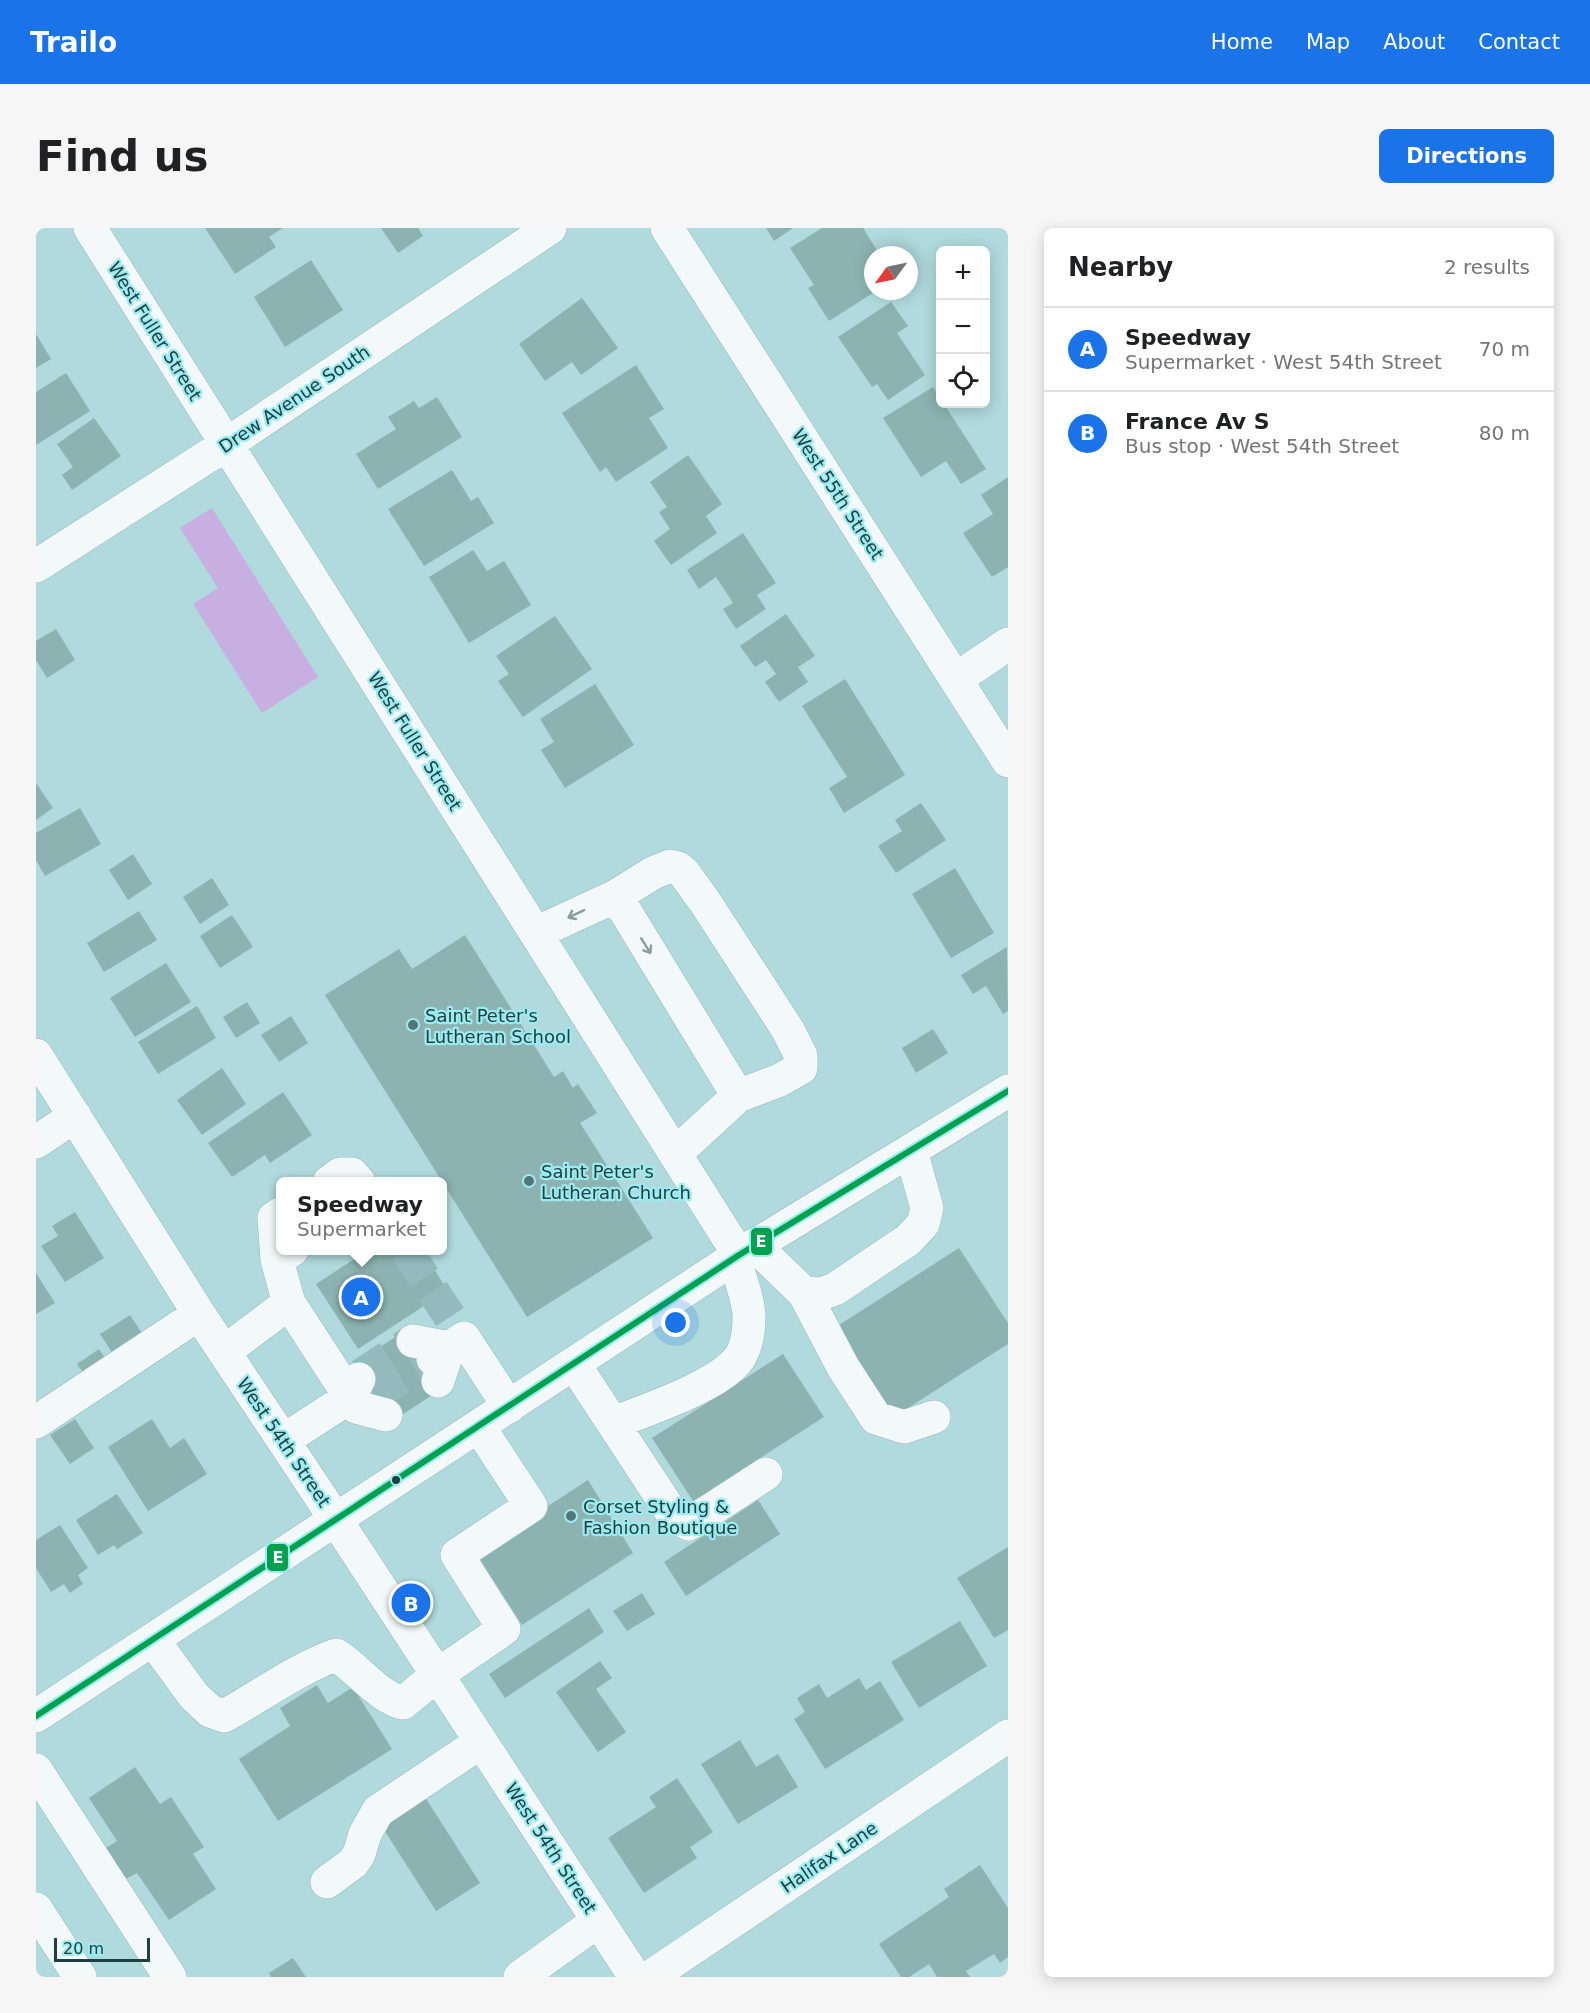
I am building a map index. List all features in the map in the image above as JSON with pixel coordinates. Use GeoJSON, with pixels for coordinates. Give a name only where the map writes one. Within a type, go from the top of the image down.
{"type":"FeatureCollection","features":[{"type":"Feature","properties":{"kind":"street","name":"West Fuller Street"},"geometry":{"type":"LineString","coordinates":[[90,228],[675,1154],[743,1253]]}},
{"type":"Feature","properties":{"kind":"street","name":"Drew Avenue South"},"geometry":{"type":"LineString","coordinates":[[36,566],[227,444],[550,228]]}},
{"type":"Feature","properties":{"kind":"street","name":"West 55th Street"},"geometry":{"type":"LineString","coordinates":[[667,228],[1008,761]]}},
{"type":"Feature","properties":{"kind":"street"},"geometry":{"type":"LineString","coordinates":[[956,679],[1008,644]]}},
{"type":"Feature","properties":{"kind":"street"},"geometry":{"type":"LineString","coordinates":[[536,933],[615,896],[653,873],[670,866],[678,868],[684,873],[788,1030],[801,1056],[801,1068],[780,1080],[738,1096],[675,1154]]}},
{"type":"Feature","properties":{"kind":"street"},"geometry":{"type":"LineString","coordinates":[[615,896],[738,1096]]}},
{"type":"Feature","properties":{"kind":"street","name":"West 54th Street"},"geometry":{"type":"LineString","coordinates":[[36,1055],[199,1314],[635,1977]]}},
{"type":"Feature","properties":{"kind":"street"},"geometry":{"type":"LineString","coordinates":[[36,1716],[743,1253],[1008,1091]]}},
{"type":"Feature","properties":{"kind":"street"},"geometry":{"type":"LineString","coordinates":[[36,1142],[75,1116]]}},
{"type":"Feature","properties":{"kind":"street"},"geometry":{"type":"LineString","coordinates":[[804,1293],[820,1294],[835,1289],[908,1240],[923,1224],[927,1208],[911,1150]]}},
{"type":"Feature","properties":{"kind":"street"},"geometry":{"type":"LineString","coordinates":[[336,1177],[340,1174],[352,1174],[355,1177]]}},
{"type":"Feature","properties":{"kind":"street"},"geometry":{"type":"LineString","coordinates":[[743,1253],[804,1293],[843,1367],[876,1418],[904,1427],[934,1417]]}},
{"type":"Feature","properties":{"kind":"street"},"geometry":{"type":"LineString","coordinates":[[613,1423],[681,1396],[710,1381],[736,1362],[748,1337],[749,1315],[743,1253]]}},
{"type":"Feature","properties":{"kind":"street"},"geometry":{"type":"LineString","coordinates":[[284,1255],[289,1303],[365,1398],[284,1440]]}},
{"type":"Feature","properties":{"kind":"street"},"geometry":{"type":"LineString","coordinates":[[224,1352],[289,1303]]}},
{"type":"Feature","properties":{"kind":"street"},"geometry":{"type":"LineString","coordinates":[[36,1422],[199,1314]]}},
{"type":"Feature","properties":{"kind":"street"},"geometry":{"type":"LineString","coordinates":[[440,1348],[509,1407]]}},
{"type":"Feature","properties":{"kind":"street"},"geometry":{"type":"LineString","coordinates":[[574,1364],[673,1515],[689,1524],[766,1474]]}},
{"type":"Feature","properties":{"kind":"street"},"geometry":{"type":"LineString","coordinates":[[153,1640],[194,1696],[210,1711],[224,1716],[314,1663],[336,1655],[396,1702],[404,1703],[437,1675],[504,1629],[457,1555],[531,1506],[479,1427]]}},
{"type":"Feature","properties":{"kind":"street","name":"Halifax Lane"},"geometry":{"type":"LineString","coordinates":[[650,1977],[1008,1736]]}},
{"type":"Feature","properties":{"kind":"street"},"geometry":{"type":"LineString","coordinates":[[327,1882],[352,1863],[378,1811],[482,1742]]}},
{"type":"Feature","properties":{"kind":"street"},"geometry":{"type":"LineString","coordinates":[[36,1770],[170,1977]]}},
{"type":"Feature","properties":{"kind":"street"},"geometry":{"type":"LineString","coordinates":[[36,1909],[80,1977]]}},
{"type":"Feature","properties":{"kind":"street"},"geometry":{"type":"LineString","coordinates":[[520,1977],[598,1921]]}},
{"type":"Feature","properties":{"kind":"shaded area"},"geometry":{"type":"Polygon","coordinates":[[[212,508],[318,677],[262,713],[193,604],[218,588],[180,528],[212,508]]]}},
{"type":"Feature","properties":{"kind":"building"},"geometry":{"type":"Polygon","coordinates":[[[205,228],[283,228],[269,237],[276,247],[235,274],[205,228]]]}},
{"type":"Feature","properties":{"kind":"building"},"geometry":{"type":"Polygon","coordinates":[[[381,228],[418,228],[423,236],[398,253],[381,228]]]}},
{"type":"Feature","properties":{"kind":"building"},"geometry":{"type":"Polygon","coordinates":[[[766,228],[793,228],[774,241],[766,228]]]}},
{"type":"Feature","properties":{"kind":"building"},"geometry":{"type":"Polygon","coordinates":[[[822,228],[863,228],[874,246],[864,246],[864,299],[829,321],[808,288],[814,285],[790,248],[822,228]]]}},
{"type":"Feature","properties":{"kind":"building"},"geometry":{"type":"Polygon","coordinates":[[[311,260],[343,310],[285,347],[254,297],[311,260]]]}},
{"type":"Feature","properties":{"kind":"building"},"geometry":{"type":"Polygon","coordinates":[[[582,298],[618,348],[581,375],[572,362],[545,381],[519,344],[582,298]]]}},
{"type":"Feature","properties":{"kind":"building"},"geometry":{"type":"Polygon","coordinates":[[[891,302],[908,326],[897,333],[925,375],[888,400],[877,384],[872,387],[838,337],[891,302]]]}},
{"type":"Feature","properties":{"kind":"building"},"geometry":{"type":"Polygon","coordinates":[[[36,334],[51,359],[36,368],[36,334]]]}},
{"type":"Feature","properties":{"kind":"building"},"geometry":{"type":"Polygon","coordinates":[[[636,365],[664,409],[649,418],[668,448],[616,482],[606,467],[600,472],[562,413],[636,365]]]}},
{"type":"Feature","properties":{"kind":"building"},"geometry":{"type":"Polygon","coordinates":[[[66,373],[90,411],[36,445],[36,392],[66,373]]]}},
{"type":"Feature","properties":{"kind":"building"},"geometry":{"type":"Polygon","coordinates":[[[933,387],[936,392],[936,408],[947,408],[986,469],[961,484],[946,461],[921,477],[883,418],[933,387]]]}},
{"type":"Feature","properties":{"kind":"building"},"geometry":{"type":"Polygon","coordinates":[[[437,397],[462,437],[378,489],[356,454],[396,429],[388,417],[414,401],[419,408],[437,397]]]}},
{"type":"Feature","properties":{"kind":"building"},"geometry":{"type":"Polygon","coordinates":[[[94,418],[121,456],[72,490],[62,475],[73,467],[57,444],[94,418]]]}},
{"type":"Feature","properties":{"kind":"building"},"geometry":{"type":"Polygon","coordinates":[[[688,455],[722,504],[706,516],[717,533],[671,565],[654,541],[670,529],[659,512],[667,507],[650,482],[688,455]]]}},
{"type":"Feature","properties":{"kind":"building"},"geometry":{"type":"Polygon","coordinates":[[[452,470],[471,501],[478,497],[494,523],[424,566],[388,509],[452,470]]]}},
{"type":"Feature","properties":{"kind":"building"},"geometry":{"type":"Polygon","coordinates":[[[1008,477],[1008,567],[992,577],[963,533],[993,514],[981,495],[1008,477]]]}},
{"type":"Feature","properties":{"kind":"building"},"geometry":{"type":"Polygon","coordinates":[[[743,533],[776,583],[757,595],[766,609],[736,629],[723,609],[733,603],[716,577],[699,589],[687,570],[743,533]]]}},
{"type":"Feature","properties":{"kind":"building"},"geometry":{"type":"Polygon","coordinates":[[[473,550],[487,571],[504,561],[531,605],[469,643],[429,577],[473,550]]]}},
{"type":"Feature","properties":{"kind":"building"},"geometry":{"type":"Polygon","coordinates":[[[786,614],[815,656],[798,667],[808,682],[779,702],[765,682],[776,674],[766,660],[755,667],[740,646],[786,614]]]}},
{"type":"Feature","properties":{"kind":"building"},"geometry":{"type":"Polygon","coordinates":[[[555,616],[592,669],[523,717],[498,681],[509,674],[496,656],[555,616]]]}},
{"type":"Feature","properties":{"kind":"building"},"geometry":{"type":"Polygon","coordinates":[[[56,629],[75,660],[47,678],[36,660],[36,641],[56,629]]]}},
{"type":"Feature","properties":{"kind":"building"},"geometry":{"type":"Polygon","coordinates":[[[845,679],[905,775],[844,813],[829,788],[847,777],[802,706],[845,679]]]}},
{"type":"Feature","properties":{"kind":"building"},"geometry":{"type":"Polygon","coordinates":[[[595,684],[634,745],[565,788],[541,750],[554,742],[540,719],[595,684]]]}},
{"type":"Feature","properties":{"kind":"building"},"geometry":{"type":"Polygon","coordinates":[[[36,783],[53,808],[36,820],[36,783]]]}},
{"type":"Feature","properties":{"kind":"building"},"geometry":{"type":"Polygon","coordinates":[[[921,803],[946,840],[896,873],[878,846],[902,831],[895,820],[921,803]]]}},
{"type":"Feature","properties":{"kind":"building"},"geometry":{"type":"Polygon","coordinates":[[[80,808],[101,844],[45,876],[36,860],[36,833],[80,808]]]}},
{"type":"Feature","properties":{"kind":"building"},"geometry":{"type":"Polygon","coordinates":[[[133,854],[152,884],[128,900],[109,870],[133,854]]]}},
{"type":"Feature","properties":{"kind":"building"},"geometry":{"type":"Polygon","coordinates":[[[955,868],[994,933],[951,958],[912,894],[955,868]]]}},
{"type":"Feature","properties":{"kind":"building"},"geometry":{"type":"Polygon","coordinates":[[[212,878],[229,905],[200,924],[183,897],[212,878]]]}},
{"type":"Feature","properties":{"kind":"building"},"geometry":{"type":"Polygon","coordinates":[[[139,911],[157,940],[104,972],[87,943],[139,911]]]}},
{"type":"Feature","properties":{"kind":"building"},"geometry":{"type":"Polygon","coordinates":[[[232,915],[253,947],[220,968],[200,936],[232,915]]]}},
{"type":"Feature","properties":{"kind":"building","name":"Saint Peter's Lutheran Church"},"geometry":{"type":"Polygon","coordinates":[[[465,935],[554,1077],[563,1071],[573,1088],[578,1084],[597,1113],[580,1123],[653,1238],[527,1317],[447,1189],[447,1177],[439,1177],[325,995],[399,949],[412,969],[465,935]]]}},
{"type":"Feature","properties":{"kind":"building"},"geometry":{"type":"Polygon","coordinates":[[[1007,947],[1008,1011],[1003,1014],[986,986],[973,994],[961,975],[1007,947]]]}},
{"type":"Feature","properties":{"kind":"building"},"geometry":{"type":"Polygon","coordinates":[[[166,963],[191,1002],[135,1037],[110,998],[166,963]]]}},
{"type":"Feature","properties":{"kind":"building"},"geometry":{"type":"Polygon","coordinates":[[[247,1002],[260,1023],[236,1038],[223,1017],[247,1002]]]}},
{"type":"Feature","properties":{"kind":"building"},"geometry":{"type":"Polygon","coordinates":[[[197,1006],[216,1038],[158,1074],[138,1042],[197,1006]]]}},
{"type":"Feature","properties":{"kind":"building"},"geometry":{"type":"Polygon","coordinates":[[[291,1016],[308,1043],[279,1062],[261,1035],[291,1016]]]}},
{"type":"Feature","properties":{"kind":"building"},"geometry":{"type":"Polygon","coordinates":[[[933,1029],[948,1053],[916,1073],[902,1048],[933,1029]]]}},
{"type":"Feature","properties":{"kind":"building"},"geometry":{"type":"Polygon","coordinates":[[[222,1068],[246,1104],[202,1135],[177,1100],[222,1068]]]}},
{"type":"Feature","properties":{"kind":"building"},"geometry":{"type":"Polygon","coordinates":[[[283,1092],[312,1135],[270,1163],[265,1155],[232,1177],[208,1143],[283,1092]]]}},
{"type":"Feature","properties":{"kind":"building"},"geometry":{"type":"Polygon","coordinates":[[[75,1212],[104,1258],[65,1282],[41,1246],[58,1236],[52,1226],[75,1212]]]}},
{"type":"Feature","properties":{"kind":"building"},"geometry":{"type":"Polygon","coordinates":[[[959,1248],[1008,1323],[1008,1344],[894,1417],[836,1327],[959,1248]]]}},
{"type":"Feature","properties":{"kind":"building"},"geometry":{"type":"Polygon","coordinates":[[[360,1255],[425,1255],[460,1310],[440,1323],[427,1304],[358,1349],[316,1284],[360,1255]]]}},
{"type":"Feature","properties":{"kind":"building"},"geometry":{"type":"Polygon","coordinates":[[[36,1273],[55,1303],[36,1314],[36,1273]]]}},
{"type":"Feature","properties":{"kind":"building"},"geometry":{"type":"Polygon","coordinates":[[[130,1315],[147,1341],[117,1360],[100,1334],[130,1315]]]}},
{"type":"Feature","properties":{"kind":"building"},"geometry":{"type":"Polygon","coordinates":[[[406,1330],[443,1388],[391,1422],[354,1364],[406,1330]]]}},
{"type":"Feature","properties":{"kind":"building"},"geometry":{"type":"Polygon","coordinates":[[[99,1349],[110,1366],[88,1380],[77,1364],[99,1349]]]}},
{"type":"Feature","properties":{"kind":"building"},"geometry":{"type":"Polygon","coordinates":[[[783,1354],[824,1417],[693,1501],[652,1438],[783,1354]]]}},
{"type":"Feature","properties":{"kind":"building"},"geometry":{"type":"Polygon","coordinates":[[[75,1419],[94,1448],[70,1464],[50,1435],[75,1419]]]}},
{"type":"Feature","properties":{"kind":"building"},"geometry":{"type":"Polygon","coordinates":[[[152,1419],[170,1448],[184,1438],[207,1474],[148,1511],[108,1447],[152,1419]]]}},
{"type":"Feature","properties":{"kind":"building","name":"Corset Styling & Fashion Boutique"},"geometry":{"type":"Polygon","coordinates":[[[588,1480],[633,1553],[522,1625],[476,1553],[588,1480]]]}},
{"type":"Feature","properties":{"kind":"building"},"geometry":{"type":"Polygon","coordinates":[[[117,1494],[143,1533],[117,1549],[114,1545],[98,1555],[76,1520],[117,1494]]]}},
{"type":"Feature","properties":{"kind":"building"},"geometry":{"type":"Polygon","coordinates":[[[758,1500],[780,1534],[686,1596],[664,1562],[758,1500]]]}},
{"type":"Feature","properties":{"kind":"building"},"geometry":{"type":"Polygon","coordinates":[[[60,1525],[88,1568],[78,1575],[83,1584],[70,1593],[64,1584],[51,1592],[36,1568],[36,1540],[60,1525]]]}},
{"type":"Feature","properties":{"kind":"building"},"geometry":{"type":"Polygon","coordinates":[[[1008,1547],[1008,1630],[994,1638],[957,1578],[1008,1547]]]}},
{"type":"Feature","properties":{"kind":"building"},"geometry":{"type":"Polygon","coordinates":[[[642,1593],[655,1614],[627,1631],[613,1611],[642,1593]]]}},
{"type":"Feature","properties":{"kind":"building"},"geometry":{"type":"Polygon","coordinates":[[[589,1608],[604,1632],[505,1698],[489,1674],[589,1608]]]}},
{"type":"Feature","properties":{"kind":"building"},"geometry":{"type":"Polygon","coordinates":[[[960,1621],[987,1666],[919,1708],[891,1662],[960,1621]]]}},
{"type":"Feature","properties":{"kind":"building"},"geometry":{"type":"Polygon","coordinates":[[[600,1661],[612,1678],[596,1689],[626,1732],[598,1752],[556,1692],[600,1661]]]}},
{"type":"Feature","properties":{"kind":"building"},"geometry":{"type":"Polygon","coordinates":[[[859,1678],[866,1690],[880,1681],[904,1720],[825,1769],[794,1719],[805,1712],[797,1698],[819,1684],[827,1698],[859,1678]]]}},
{"type":"Feature","properties":{"kind":"building"},"geometry":{"type":"Polygon","coordinates":[[[317,1685],[328,1703],[353,1687],[392,1749],[278,1821],[239,1759],[290,1726],[280,1708],[317,1685]]]}},
{"type":"Feature","properties":{"kind":"building"},"geometry":{"type":"Polygon","coordinates":[[[740,1740],[756,1767],[778,1754],[798,1787],[738,1824],[701,1764],[740,1740]]]}},
{"type":"Feature","properties":{"kind":"building"},"geometry":{"type":"Polygon","coordinates":[[[135,1767],[160,1804],[171,1797],[204,1847],[193,1854],[216,1889],[169,1920],[137,1873],[126,1879],[106,1848],[117,1841],[89,1798],[135,1767]]]}},
{"type":"Feature","properties":{"kind":"building"},"geometry":{"type":"Polygon","coordinates":[[[677,1778],[713,1832],[690,1847],[697,1858],[644,1893],[608,1838],[656,1807],[649,1797],[677,1778]]]}},
{"type":"Feature","properties":{"kind":"building"},"geometry":{"type":"Polygon","coordinates":[[[423,1794],[480,1883],[436,1911],[379,1822],[423,1794]]]}},
{"type":"Feature","properties":{"kind":"building"},"geometry":{"type":"Polygon","coordinates":[[[980,1865],[1008,1908],[1008,1957],[1000,1963],[994,1954],[966,1971],[970,1977],[937,1977],[929,1964],[909,1977],[901,1977],[879,1944],[949,1897],[944,1889],[980,1865]]]}},
{"type":"Feature","properties":{"kind":"building"},"geometry":{"type":"Polygon","coordinates":[[[293,1958],[306,1977],[271,1977],[269,1973],[293,1958]]]}},
{"type":"Feature","properties":{"kind":"tunnel"},"geometry":{"type":"LineString","coordinates":[[409,1255],[450,1317]]}},
{"type":"Feature","properties":{"kind":"tunnel"},"geometry":{"type":"LineString","coordinates":[[361,1375],[413,1341]]}},
{"type":"Feature","properties":{"kind":"tunnel"},"geometry":{"type":"LineString","coordinates":[[373,1395],[427,1363]]}},
{"type":"Feature","properties":{"kind":"transit line","name":"E"},"geometry":{"type":"LineString","coordinates":[[36,1716],[739,1255],[1008,1091]]}},
{"type":"Feature","properties":{"kind":"place","name":"Saint Peter's Lutheran School"},"geometry":{"type":"Point","coordinates":[413,1025]}},
{"type":"Feature","properties":{"kind":"place","name":"Saint Peter's Lutheran Church"},"geometry":{"type":"Point","coordinates":[529,1181]}},
{"type":"Feature","properties":{"kind":"place","name":"Speedway"},"geometry":{"type":"Point","coordinates":[361,1297]}},
{"type":"Feature","properties":{"kind":"place","name":"Corset Styling & Fashion Boutique"},"geometry":{"type":"Point","coordinates":[571,1516]}},
{"type":"Feature","properties":{"kind":"place","name":"France Av S"},"geometry":{"type":"Point","coordinates":[411,1603]}}]}
